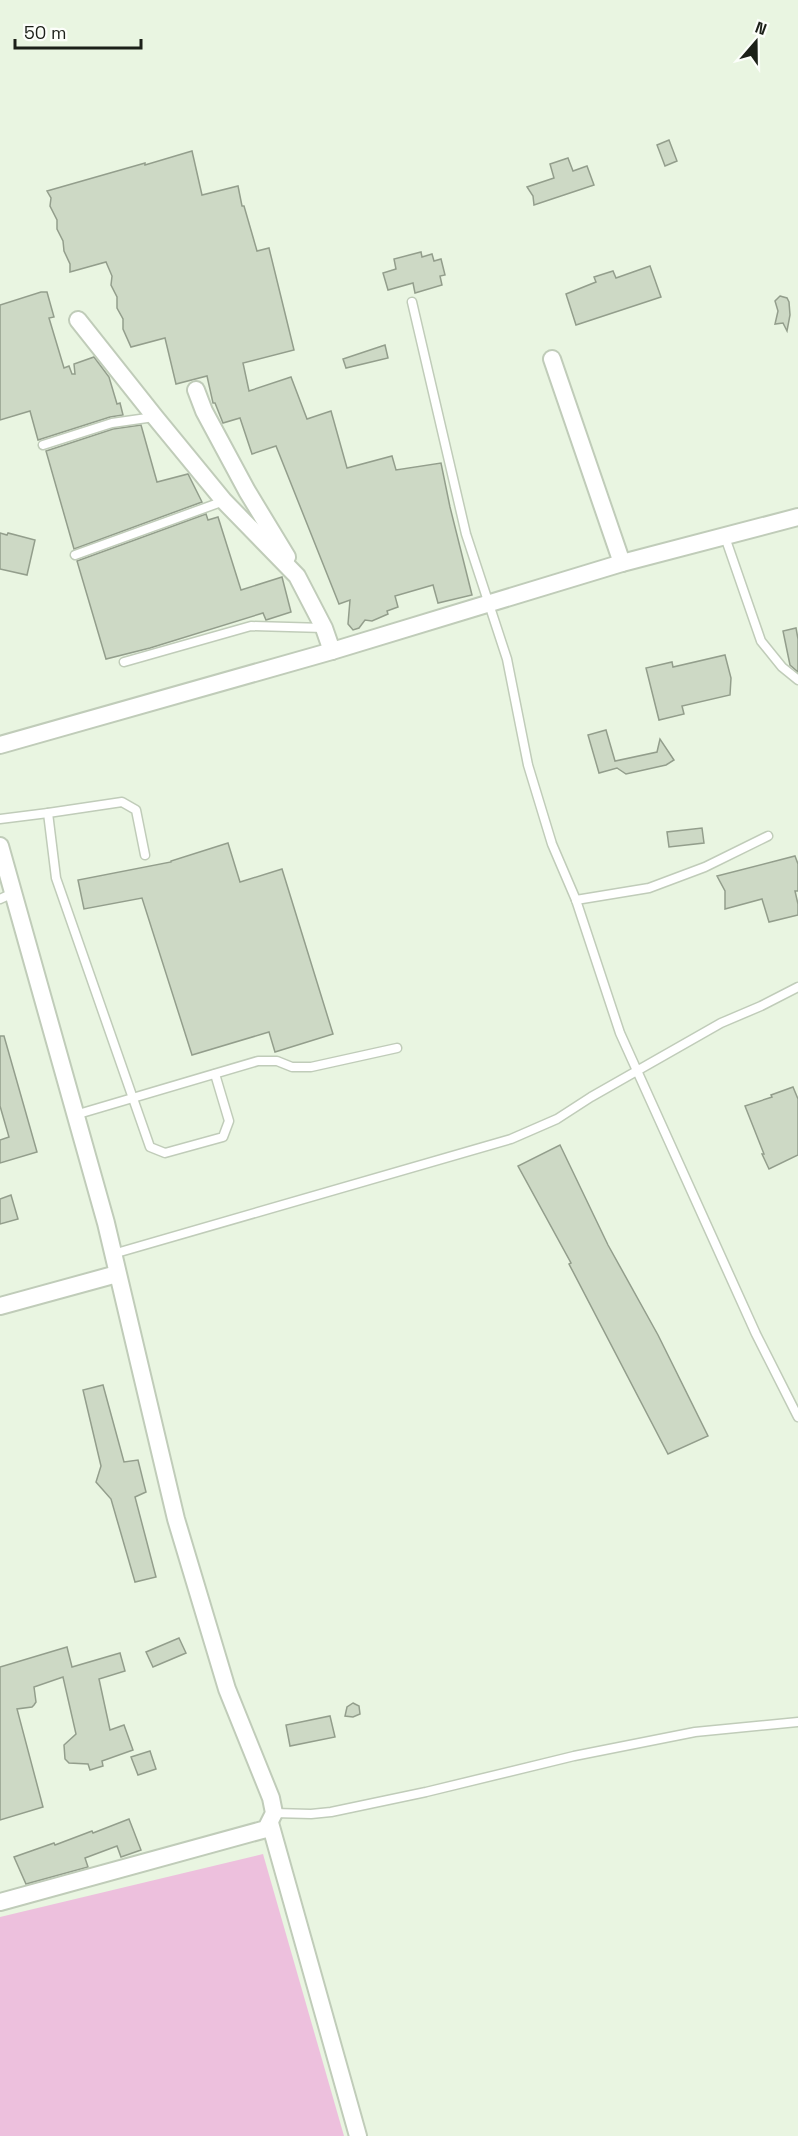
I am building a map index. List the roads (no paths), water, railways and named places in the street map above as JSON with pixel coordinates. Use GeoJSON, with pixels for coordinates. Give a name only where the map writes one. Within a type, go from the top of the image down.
{"type":"FeatureCollection","features":[{"type":"Feature","properties":{"kind":"street"},"geometry":{"type":"LineString","coordinates":[[78,320],[224,501],[297,576]]}},
{"type":"Feature","properties":{"kind":"street"},"geometry":{"type":"LineString","coordinates":[[552,359],[622,563]]}},
{"type":"Feature","properties":{"kind":"street"},"geometry":{"type":"LineString","coordinates":[[196,390],[204,411],[297,576],[324,628],[332,651]]}},
{"type":"Feature","properties":{"kind":"street"},"geometry":{"type":"LineString","coordinates":[[0,745],[332,651],[622,563],[798,517]]}},
{"type":"Feature","properties":{"kind":"street"},"geometry":{"type":"LineString","coordinates":[[0,846],[6,896],[106,1223],[180,1530],[227,1689],[271,1798],[272,1818],[358,2136]]}},
{"type":"Feature","properties":{"kind":"street"},"geometry":{"type":"LineString","coordinates":[[0,1306],[117,1274]]}},
{"type":"Feature","properties":{"kind":"street"},"geometry":{"type":"LineString","coordinates":[[0,1902],[266,1829],[272,1818]]}},
{"type":"Feature","properties":{"kind":"lane"},"geometry":{"type":"LineString","coordinates":[[412,302],[466,534],[507,659],[528,765],[552,844],[576,900],[620,1034],[756,1334],[798,1417]]}},
{"type":"Feature","properties":{"kind":"lane"},"geometry":{"type":"LineString","coordinates":[[43,445],[112,423],[155,417]]}},
{"type":"Feature","properties":{"kind":"lane"},"geometry":{"type":"LineString","coordinates":[[75,555],[224,501]]}},
{"type":"Feature","properties":{"kind":"lane"},"geometry":{"type":"LineString","coordinates":[[725,537],[760,641],[782,667],[798,680]]}},
{"type":"Feature","properties":{"kind":"lane"},"geometry":{"type":"LineString","coordinates":[[124,662],[251,626],[324,628]]}},
{"type":"Feature","properties":{"kind":"lane"},"geometry":{"type":"LineString","coordinates":[[0,819],[122,802],[136,810],[145,855]]}},
{"type":"Feature","properties":{"kind":"lane"},"geometry":{"type":"LineString","coordinates":[[48,813],[56,878],[150,1148],[165,1153],[223,1137],[230,1121],[215,1074]]}},
{"type":"Feature","properties":{"kind":"lane"},"geometry":{"type":"LineString","coordinates":[[576,900],[649,888],[705,867],[768,836]]}},
{"type":"Feature","properties":{"kind":"lane"},"geometry":{"type":"LineString","coordinates":[[113,1254],[511,1139],[557,1119],[722,1023],[798,987]]}},
{"type":"Feature","properties":{"kind":"lane"},"geometry":{"type":"LineString","coordinates":[[75,1116],[258,1061],[277,1061],[292,1067],[311,1067],[397,1048]]}},
{"type":"Feature","properties":{"kind":"lane"},"geometry":{"type":"LineString","coordinates":[[272,1818],[331,1812],[426,1792],[574,1756],[684,1734],[798,1722]]}}]}
